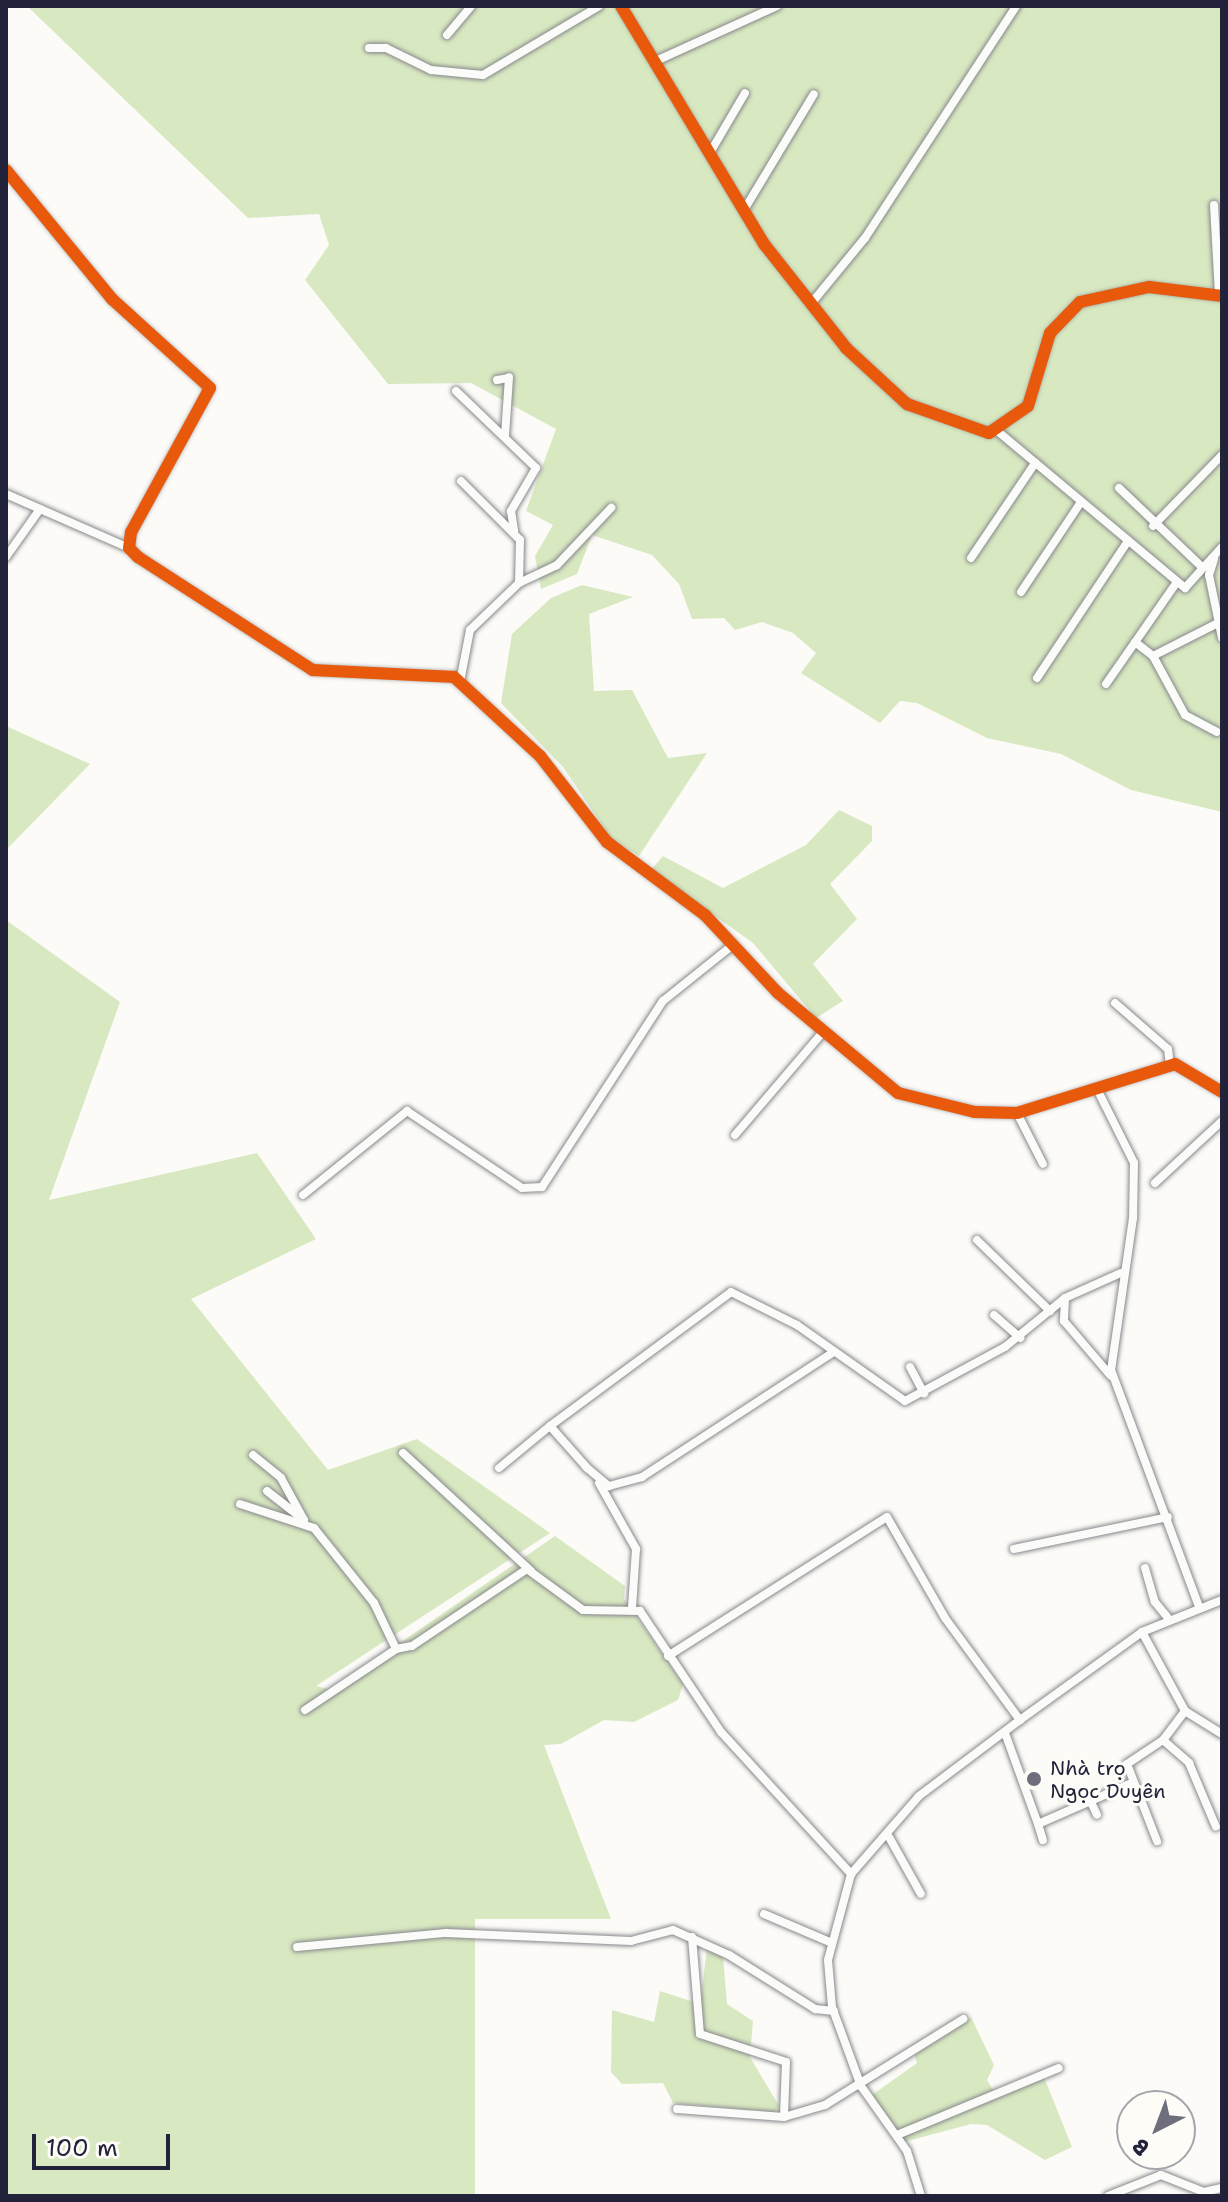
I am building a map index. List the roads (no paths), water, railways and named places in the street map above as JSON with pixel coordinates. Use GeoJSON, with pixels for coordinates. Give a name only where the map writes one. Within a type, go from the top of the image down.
{"type":"FeatureCollection","features":[{"type":"Feature","properties":{"kind":"street"},"geometry":{"type":"LineString","coordinates":[[447,35],[471,6]]}},
{"type":"Feature","properties":{"kind":"street"},"geometry":{"type":"LineString","coordinates":[[369,48],[386,48],[431,70],[483,75],[599,6]]}},
{"type":"Feature","properties":{"kind":"street"},"geometry":{"type":"LineString","coordinates":[[621,6],[658,60],[744,210],[814,300],[846,348],[900,400],[970,432],[995,429],[1028,406],[1050,333],[1080,302],[1149,287],[1221,296],[1214,205]]}},
{"type":"Feature","properties":{"kind":"street"},"geometry":{"type":"LineString","coordinates":[[658,60],[777,6]]}},
{"type":"Feature","properties":{"kind":"street"},"geometry":{"type":"LineString","coordinates":[[814,300],[865,238],[1016,6]]}},
{"type":"Feature","properties":{"kind":"street"},"geometry":{"type":"LineString","coordinates":[[711,151],[745,93]]}},
{"type":"Feature","properties":{"kind":"street"},"geometry":{"type":"LineString","coordinates":[[744,210],[814,94]]}},
{"type":"Feature","properties":{"kind":"street"},"geometry":{"type":"LineString","coordinates":[[6,170],[106,292],[210,388],[131,532],[129,548]]}},
{"type":"Feature","properties":{"kind":"street"},"geometry":{"type":"LineString","coordinates":[[497,380],[508,378],[505,436]]}},
{"type":"Feature","properties":{"kind":"street"},"geometry":{"type":"LineString","coordinates":[[456,391],[536,468],[511,511],[519,583]]}},
{"type":"Feature","properties":{"kind":"street"},"geometry":{"type":"LineString","coordinates":[[995,429],[1185,588],[1222,547]]}},
{"type":"Feature","properties":{"kind":"street"},"geometry":{"type":"LineString","coordinates":[[1153,526],[1222,455]]}},
{"type":"Feature","properties":{"kind":"street"},"geometry":{"type":"LineString","coordinates":[[971,558],[1035,463]]}},
{"type":"Feature","properties":{"kind":"street"},"geometry":{"type":"LineString","coordinates":[[461,481],[514,531]]}},
{"type":"Feature","properties":{"kind":"street"},"geometry":{"type":"LineString","coordinates":[[1119,488],[1153,526],[1203,568]]}},
{"type":"Feature","properties":{"kind":"street"},"geometry":{"type":"LineString","coordinates":[[6,494],[129,548],[313,670],[443,672],[460,682],[540,756],[607,842],[705,915],[822,1033],[898,1093],[975,1112],[1017,1113],[1098,1091],[1170,1065],[1222,1092]]}},
{"type":"Feature","properties":{"kind":"street"},"geometry":{"type":"LineString","coordinates":[[1021,592],[1081,502]]}},
{"type":"Feature","properties":{"kind":"street"},"geometry":{"type":"LineString","coordinates":[[460,682],[470,630],[519,583],[557,565],[611,508]]}},
{"type":"Feature","properties":{"kind":"street"},"geometry":{"type":"LineString","coordinates":[[6,557],[40,509]]}},
{"type":"Feature","properties":{"kind":"street"},"geometry":{"type":"LineString","coordinates":[[1037,678],[1128,541]]}},
{"type":"Feature","properties":{"kind":"street"},"geometry":{"type":"LineString","coordinates":[[1215,555],[1218,622],[1222,638]]}},
{"type":"Feature","properties":{"kind":"street"},"geometry":{"type":"LineString","coordinates":[[1106,684],[1177,582]]}},
{"type":"Feature","properties":{"kind":"street"},"geometry":{"type":"LineString","coordinates":[[1153,656],[1218,622]]}},
{"type":"Feature","properties":{"kind":"street"},"geometry":{"type":"LineString","coordinates":[[1135,642],[1153,656],[1185,715],[1217,732]]}},
{"type":"Feature","properties":{"kind":"street"},"geometry":{"type":"LineString","coordinates":[[303,1195],[407,1111],[522,1188],[542,1187],[663,1001],[733,945]]}},
{"type":"Feature","properties":{"kind":"street"},"geometry":{"type":"LineString","coordinates":[[1115,1003],[1168,1049],[1170,1065]]}},
{"type":"Feature","properties":{"kind":"street"},"geometry":{"type":"LineString","coordinates":[[735,1135],[822,1033]]}},
{"type":"Feature","properties":{"kind":"street"},"geometry":{"type":"LineString","coordinates":[[1098,1091],[1134,1163],[1133,1218],[1121,1273],[1110,1352],[1114,1379],[1199,1606]]}},
{"type":"Feature","properties":{"kind":"street"},"geometry":{"type":"LineString","coordinates":[[1017,1113],[1043,1164]]}},
{"type":"Feature","properties":{"kind":"street"},"geometry":{"type":"LineString","coordinates":[[1155,1183],[1222,1121]]}},
{"type":"Feature","properties":{"kind":"street"},"geometry":{"type":"LineString","coordinates":[[977,1240],[1050,1311]]}},
{"type":"Feature","properties":{"kind":"street"},"geometry":{"type":"LineString","coordinates":[[499,1468],[550,1426],[731,1292],[834,1352],[899,1399],[924,1393],[1020,1338],[1065,1298],[1121,1273]]}},
{"type":"Feature","properties":{"kind":"street"},"geometry":{"type":"LineString","coordinates":[[1065,1298],[1064,1321],[1114,1379]]}},
{"type":"Feature","properties":{"kind":"street"},"geometry":{"type":"LineString","coordinates":[[994,1315],[1020,1338]]}},
{"type":"Feature","properties":{"kind":"street"},"geometry":{"type":"LineString","coordinates":[[586,1467],[609,1486],[642,1477],[834,1352]]}},
{"type":"Feature","properties":{"kind":"street"},"geometry":{"type":"LineString","coordinates":[[910,1367],[924,1393]]}},
{"type":"Feature","properties":{"kind":"street"},"geometry":{"type":"LineString","coordinates":[[550,1426],[586,1467],[631,1533],[632,1608],[721,1732],[851,1874]]}},
{"type":"Feature","properties":{"kind":"street"},"geometry":{"type":"LineString","coordinates":[[403,1453],[531,1572],[583,1610],[632,1608]]}},
{"type":"Feature","properties":{"kind":"street"},"geometry":{"type":"LineString","coordinates":[[253,1455],[281,1478],[304,1520],[374,1603],[396,1649]]}},
{"type":"Feature","properties":{"kind":"street"},"geometry":{"type":"LineString","coordinates":[[267,1491],[304,1520]]}},
{"type":"Feature","properties":{"kind":"street"},"geometry":{"type":"LineString","coordinates":[[240,1504],[304,1520]]}},
{"type":"Feature","properties":{"kind":"street"},"geometry":{"type":"LineString","coordinates":[[668,1656],[887,1517],[953,1631],[1020,1720]]}},
{"type":"Feature","properties":{"kind":"street"},"geometry":{"type":"LineString","coordinates":[[1014,1549],[1168,1517]]}},
{"type":"Feature","properties":{"kind":"street"},"geometry":{"type":"LineString","coordinates":[[1145,1568],[1169,1619]]}},
{"type":"Feature","properties":{"kind":"street"},"geometry":{"type":"LineString","coordinates":[[305,1710],[396,1649],[412,1646],[515,1574],[531,1572]]}},
{"type":"Feature","properties":{"kind":"street"},"geometry":{"type":"LineString","coordinates":[[921,2196],[897,2135],[861,2086],[834,2011],[832,1943],[851,1874],[889,1837],[919,1796],[1020,1720],[1142,1632],[1199,1606],[1222,1600]]}},
{"type":"Feature","properties":{"kind":"street"},"geometry":{"type":"LineString","coordinates":[[1142,1632],[1185,1711],[1222,1734]]}},
{"type":"Feature","properties":{"kind":"street"},"geometry":{"type":"LineString","coordinates":[[1157,1841],[1132,1783],[1128,1762],[1163,1740],[1185,1711]]}},
{"type":"Feature","properties":{"kind":"street"},"geometry":{"type":"LineString","coordinates":[[1005,1733],[1043,1840]]}},
{"type":"Feature","properties":{"kind":"street"},"geometry":{"type":"LineString","coordinates":[[1163,1740],[1189,1763],[1216,1827]]}},
{"type":"Feature","properties":{"kind":"street"},"geometry":{"type":"LineString","coordinates":[[1038,1824],[1132,1783]]}},
{"type":"Feature","properties":{"kind":"street"},"geometry":{"type":"LineString","coordinates":[[1091,1802],[1097,1815]]}},
{"type":"Feature","properties":{"kind":"street"},"geometry":{"type":"LineString","coordinates":[[889,1837],[921,1894]]}},
{"type":"Feature","properties":{"kind":"street"},"geometry":{"type":"LineString","coordinates":[[764,1914],[832,1943]]}},
{"type":"Feature","properties":{"kind":"street"},"geometry":{"type":"LineString","coordinates":[[297,1947],[446,1933],[631,1941],[673,1930],[692,1937],[815,2009],[834,2011]]}},
{"type":"Feature","properties":{"kind":"street"},"geometry":{"type":"LineString","coordinates":[[692,1937],[700,2034],[786,2062],[784,2117]]}},
{"type":"Feature","properties":{"kind":"street"},"geometry":{"type":"LineString","coordinates":[[677,2109],[784,2117],[861,2086],[963,2019]]}},
{"type":"Feature","properties":{"kind":"street"},"geometry":{"type":"LineString","coordinates":[[897,2135],[1059,2068]]}},
{"type":"Feature","properties":{"kind":"street"},"geometry":{"type":"LineString","coordinates":[[1108,2196],[1161,2175],[1204,2192],[1222,2188]]}},
{"type":"Feature","properties":{"kind":"place","name":"Nhà trọ Ngọc Duyên"},"geometry":{"type":"Point","coordinates":[1034,1779]}}]}
